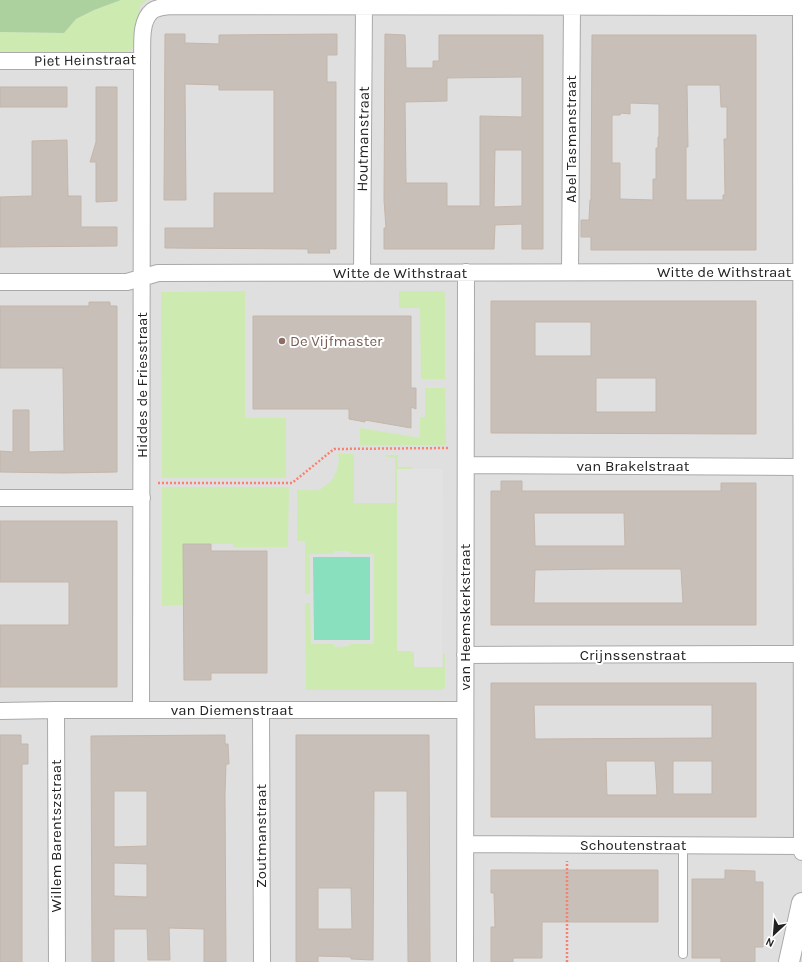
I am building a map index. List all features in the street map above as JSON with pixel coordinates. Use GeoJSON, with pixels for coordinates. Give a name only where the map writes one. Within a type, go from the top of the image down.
{"type":"FeatureCollection","features":[{"type":"Feature","properties":{"kind":"street","name":"Piet Heinstraat"},"geometry":{"type":"LineString","coordinates":[[0,61],[142,61],[143,26],[146,18],[152,11],[170,6],[364,3],[572,7],[801,4]]}},
{"type":"Feature","properties":{"kind":"street","name":"Houtmanstraat"},"geometry":{"type":"LineString","coordinates":[[362,273],[364,3]]}},
{"type":"Feature","properties":{"kind":"street"},"geometry":{"type":"LineString","coordinates":[[801,4],[802,849]]}},
{"type":"Feature","properties":{"kind":"street","name":"Abel Tasmanstraat"},"geometry":{"type":"LineString","coordinates":[[570,272],[572,7]]}},
{"type":"Feature","properties":{"kind":"street","name":"Hiddes de Friesstraat"},"geometry":{"type":"LineString","coordinates":[[141,710],[142,61]]}},
{"type":"Feature","properties":{"kind":"street","name":"van Heemskerkstraat"},"geometry":{"type":"LineString","coordinates":[[465,962],[466,272]]}},
{"type":"Feature","properties":{"kind":"street","name":"Witte de Withstraat"},"geometry":{"type":"LineString","coordinates":[[0,282],[126,282],[158,273],[801,272]]}},
{"type":"Feature","properties":{"kind":"street","name":"van Brakelstraat"},"geometry":{"type":"LineString","coordinates":[[466,465],[801,467]]}},
{"type":"Feature","properties":{"kind":"street"},"geometry":{"type":"LineString","coordinates":[[0,498],[142,491]]}},
{"type":"Feature","properties":{"kind":"street","name":"Crijnssenstraat"},"geometry":{"type":"LineString","coordinates":[[465,655],[801,654]]}},
{"type":"Feature","properties":{"kind":"street","name":"Willem Barentszstraat"},"geometry":{"type":"LineString","coordinates":[[56,710],[57,962]]}},
{"type":"Feature","properties":{"kind":"street","name":"Zoutmanstraat"},"geometry":{"type":"LineString","coordinates":[[261,710],[262,962]]}},
{"type":"Feature","properties":{"kind":"street","name":"van Diemenstraat"},"geometry":{"type":"LineString","coordinates":[[0,711],[465,710]]}},
{"type":"Feature","properties":{"kind":"street","name":"Schoutenstraat"},"geometry":{"type":"LineString","coordinates":[[465,844],[683,846],[802,849]]}},
{"type":"Feature","properties":{"kind":"street"},"geometry":{"type":"LineString","coordinates":[[789,962],[802,903]]}},
{"type":"Feature","properties":{"kind":"lane"},"geometry":{"type":"LineString","coordinates":[[683,846],[683,954]]}},
{"type":"Feature","properties":{"kind":"path"},"geometry":{"type":"LineString","coordinates":[[142,491],[292,483],[334,449],[466,448]]}},
{"type":"Feature","properties":{"kind":"path"},"geometry":{"type":"LineString","coordinates":[[567,962],[568,845]]}},
{"type":"Feature","properties":{"kind":"shaded area"},"geometry":{"type":"Polygon","coordinates":[[[0,0],[802,0],[802,962],[0,962],[0,0]]]}},
{"type":"Feature","properties":{"kind":"shaded area"},"geometry":{"type":"Polygon","coordinates":[[[397,469],[443,469],[442,667],[414,667],[414,651],[397,651],[397,469]]]}},
{"type":"Feature","properties":{"kind":"green space"},"geometry":{"type":"Polygon","coordinates":[[[0,0],[121,0],[94,10],[76,19],[64,33],[0,32],[0,0]]]}},
{"type":"Feature","properties":{"kind":"green space"},"geometry":{"type":"Polygon","coordinates":[[[121,0],[147,0],[140,6],[138,39],[132,49],[125,54],[0,54],[0,32],[64,33],[76,19],[94,10],[121,0]]]}},
{"type":"Feature","properties":{"kind":"green space"},"geometry":{"type":"Polygon","coordinates":[[[245,291],[245,418],[286,418],[286,478],[162,478],[161,292],[245,291]]]}},
{"type":"Feature","properties":{"kind":"green space"},"geometry":{"type":"Polygon","coordinates":[[[399,291],[443,291],[445,294],[445,379],[421,379],[420,308],[399,308],[399,291]]]}},
{"type":"Feature","properties":{"kind":"green space"},"geometry":{"type":"Polygon","coordinates":[[[425,388],[445,388],[446,445],[360,445],[360,428],[420,438],[420,417],[425,417],[425,388]]]}},
{"type":"Feature","properties":{"kind":"green space"},"geometry":{"type":"Polygon","coordinates":[[[338,454],[354,454],[354,503],[395,503],[395,458],[386,457],[386,455],[398,455],[398,467],[412,467],[412,470],[397,470],[397,651],[411,651],[411,653],[414,653],[414,667],[443,667],[443,654],[445,653],[445,687],[442,690],[306,690],[305,603],[310,603],[311,644],[334,644],[335,647],[350,646],[350,644],[374,644],[374,554],[350,554],[350,551],[334,551],[334,554],[310,554],[310,594],[305,594],[305,541],[297,541],[297,490],[309,491],[317,489],[318,491],[329,483],[335,476],[334,475],[338,469],[338,454]]]}},
{"type":"Feature","properties":{"kind":"green space"},"geometry":{"type":"Polygon","coordinates":[[[162,487],[289,487],[288,547],[233,547],[233,544],[183,544],[183,605],[162,606],[162,487]]]}},
{"type":"Feature","properties":{"kind":"green space"},"geometry":{"type":"Polygon","coordinates":[[[313,557],[370,557],[370,640],[314,640],[313,557]]]}},
{"type":"Feature","properties":{"kind":"building"},"geometry":{"type":"Polygon","coordinates":[[[165,34],[185,34],[185,43],[219,44],[219,35],[337,34],[337,55],[327,55],[327,82],[336,82],[336,249],[329,249],[330,253],[308,253],[308,249],[165,248],[165,228],[214,228],[214,193],[274,193],[274,90],[219,90],[219,85],[185,84],[186,200],[164,200],[165,34]]]}},
{"type":"Feature","properties":{"kind":"building"},"geometry":{"type":"Polygon","coordinates":[[[385,34],[405,35],[406,68],[433,68],[433,61],[439,61],[439,35],[543,35],[543,249],[522,249],[522,224],[495,225],[494,249],[384,249],[384,228],[386,228],[384,200],[385,34]],[[522,77],[447,78],[447,101],[405,102],[406,183],[447,183],[447,206],[480,206],[480,116],[522,117],[522,77]],[[495,150],[494,207],[522,206],[522,150],[495,150]]]}},
{"type":"Feature","properties":{"kind":"building"},"geometry":{"type":"Polygon","coordinates":[[[592,35],[756,35],[756,250],[591,250],[591,237],[581,237],[581,220],[589,220],[591,200],[592,35]],[[687,85],[688,147],[686,147],[686,200],[723,200],[723,195],[725,195],[724,139],[727,139],[727,107],[721,107],[720,85],[687,85]],[[630,103],[630,114],[621,113],[620,115],[612,115],[612,163],[620,163],[620,199],[653,200],[653,179],[656,179],[656,148],[658,148],[659,137],[659,104],[630,103]]]}},
{"type":"Feature","properties":{"kind":"building"},"geometry":{"type":"Polygon","coordinates":[[[0,87],[67,87],[67,107],[0,107],[0,87]]]}},
{"type":"Feature","properties":{"kind":"building"},"geometry":{"type":"Polygon","coordinates":[[[96,87],[117,87],[117,201],[96,202],[96,162],[90,162],[96,142],[96,87]]]}},
{"type":"Feature","properties":{"kind":"building"},"geometry":{"type":"Polygon","coordinates":[[[67,140],[68,196],[81,196],[81,227],[117,227],[117,246],[0,247],[0,197],[32,196],[32,141],[67,140]]]}},
{"type":"Feature","properties":{"kind":"building"},"geometry":{"type":"Polygon","coordinates":[[[491,301],[756,301],[756,434],[491,433],[491,301]],[[535,322],[535,356],[591,356],[591,322],[535,322]],[[596,378],[596,412],[656,412],[656,378],[596,378]]]}},
{"type":"Feature","properties":{"kind":"building"},"geometry":{"type":"Polygon","coordinates":[[[89,302],[110,302],[110,306],[117,306],[117,472],[0,472],[0,451],[13,452],[13,410],[29,410],[29,452],[64,451],[63,368],[0,368],[0,306],[89,306],[89,302]]]}},
{"type":"Feature","properties":{"kind":"building"},"geometry":{"type":"Polygon","coordinates":[[[253,316],[411,316],[411,388],[416,388],[416,409],[411,407],[411,428],[365,420],[365,422],[349,419],[349,409],[253,409],[253,316]]]}},
{"type":"Feature","properties":{"kind":"building"},"geometry":{"type":"Polygon","coordinates":[[[501,481],[522,481],[522,491],[721,491],[721,483],[756,483],[756,625],[491,625],[491,491],[501,491],[501,481]],[[534,513],[535,546],[625,546],[624,513],[534,513]],[[681,569],[535,570],[534,603],[683,603],[681,569]]]}},
{"type":"Feature","properties":{"kind":"building"},"geometry":{"type":"Polygon","coordinates":[[[0,521],[117,521],[117,687],[0,687],[0,625],[69,625],[69,582],[0,582],[0,521]]]}},
{"type":"Feature","properties":{"kind":"building"},"geometry":{"type":"Polygon","coordinates":[[[183,544],[211,544],[211,551],[267,551],[267,673],[211,673],[211,680],[184,680],[183,544]]]}},
{"type":"Feature","properties":{"kind":"building"},"geometry":{"type":"Polygon","coordinates":[[[491,683],[756,683],[756,817],[491,817],[491,683]],[[534,705],[535,739],[712,738],[712,705],[534,705]],[[606,761],[607,795],[657,795],[655,761],[606,761]],[[673,761],[673,794],[712,794],[712,761],[673,761]]]}},
{"type":"Feature","properties":{"kind":"building"},"geometry":{"type":"Polygon","coordinates":[[[0,735],[21,735],[21,744],[28,744],[28,764],[22,764],[22,962],[0,962],[0,735]]]}},
{"type":"Feature","properties":{"kind":"building"},"geometry":{"type":"Polygon","coordinates":[[[225,735],[225,744],[228,744],[229,764],[226,764],[225,794],[226,962],[204,962],[204,929],[169,928],[170,960],[148,960],[147,929],[114,929],[114,962],[92,962],[91,736],[225,735]],[[114,791],[114,847],[147,846],[147,791],[114,791]],[[114,863],[114,896],[147,897],[147,864],[114,863]]]}},
{"type":"Feature","properties":{"kind":"building"},"geometry":{"type":"Polygon","coordinates":[[[296,735],[429,735],[430,962],[408,962],[407,791],[374,791],[373,960],[351,959],[351,957],[318,956],[318,962],[296,962],[296,735]],[[318,888],[318,929],[352,929],[351,888],[318,888]]]}},
{"type":"Feature","properties":{"kind":"building"},"geometry":{"type":"Polygon","coordinates":[[[491,870],[658,870],[658,922],[542,922],[542,958],[513,958],[513,962],[491,962],[491,927],[495,927],[494,893],[491,893],[491,870]]]}},
{"type":"Feature","properties":{"kind":"building"},"geometry":{"type":"Polygon","coordinates":[[[725,870],[755,871],[755,882],[763,882],[763,947],[755,947],[755,962],[721,962],[721,958],[692,958],[692,879],[725,879],[725,870]]]}},
{"type":"Feature","properties":{"kind":"place","name":"De Vijfmaster"},"geometry":{"type":"Point","coordinates":[282,341]}}]}
